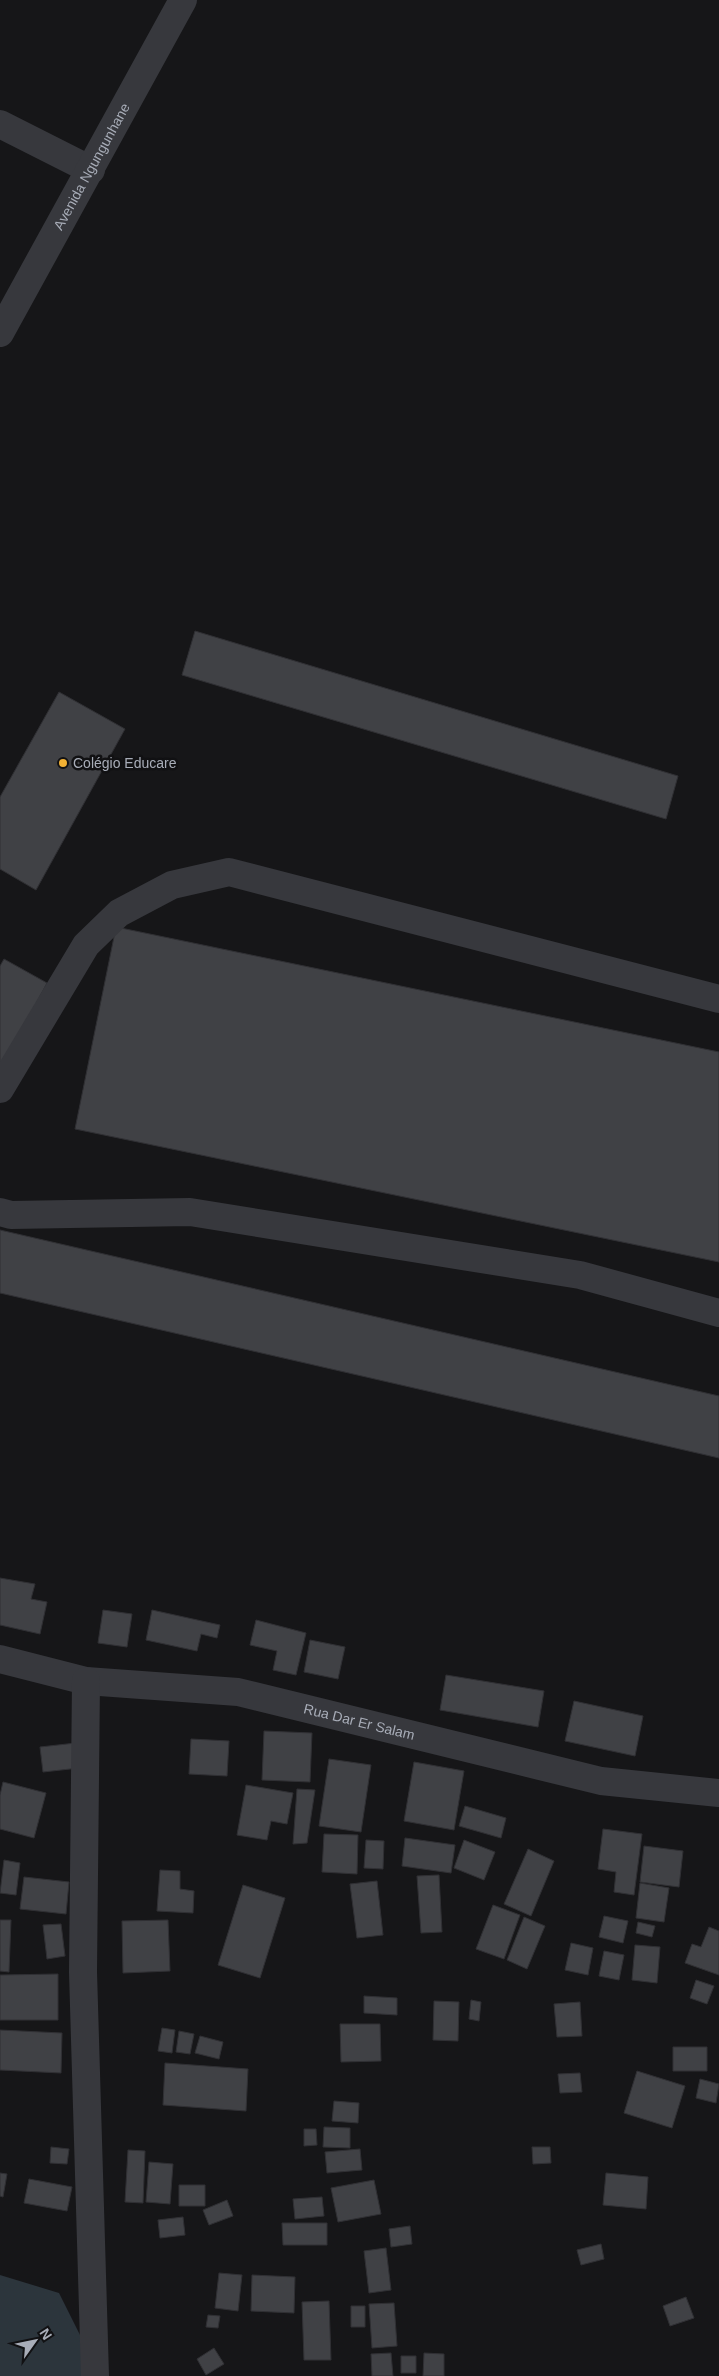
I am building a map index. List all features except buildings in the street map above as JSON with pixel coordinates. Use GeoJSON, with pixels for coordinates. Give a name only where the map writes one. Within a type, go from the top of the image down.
{"type":"FeatureCollection","features":[{"type":"Feature","properties":{"kind":"street","name":"Avenida Ngungunhane"},"geometry":{"type":"LineString","coordinates":[[0,333],[183,0]]}},
{"type":"Feature","properties":{"kind":"street"},"geometry":{"type":"LineString","coordinates":[[0,124],[91,170]]}},
{"type":"Feature","properties":{"kind":"street"},"geometry":{"type":"LineString","coordinates":[[0,1089],[86,945],[119,913],[172,885],[229,872],[719,999]]}},
{"type":"Feature","properties":{"kind":"street"},"geometry":{"type":"LineString","coordinates":[[0,1212],[11,1215],[190,1212],[580,1275],[719,1313]]}},
{"type":"Feature","properties":{"kind":"street","name":"Rua Dar Er Salam"},"geometry":{"type":"LineString","coordinates":[[0,1659],[86,1681],[238,1692],[601,1781],[719,1793]]}},
{"type":"Feature","properties":{"kind":"street"},"geometry":{"type":"LineString","coordinates":[[86,1681],[83,1972],[95,2376]]}},
{"type":"Feature","properties":{"kind":"shaded area"},"geometry":{"type":"Polygon","coordinates":[[[0,2275],[59,2293],[92,2359],[93,2376],[0,2376],[0,2275]]]}},
{"type":"Feature","properties":{"kind":"place","name":"Colégio Educare"},"geometry":{"type":"Point","coordinates":[63,763]}}]}
